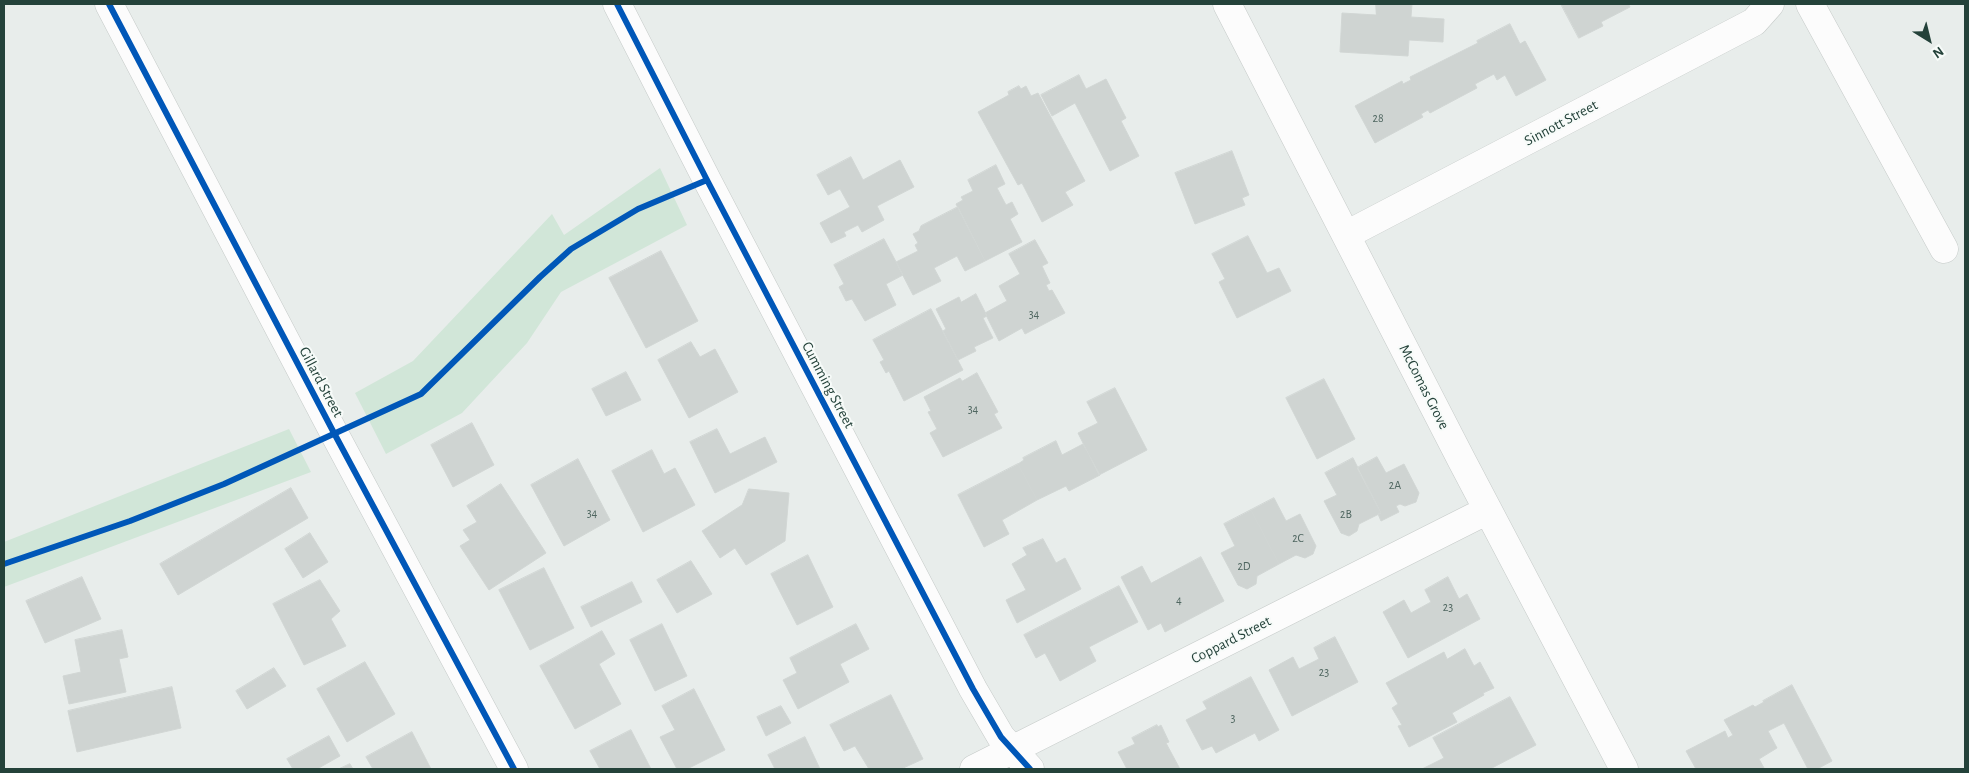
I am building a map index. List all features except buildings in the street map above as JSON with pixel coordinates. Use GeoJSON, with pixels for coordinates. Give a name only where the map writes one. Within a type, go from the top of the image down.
{"type":"FeatureCollection","features":[{"type":"Feature","properties":{"kind":"street","name":"Gillard Street"},"geometry":{"type":"LineString","coordinates":[[109,4],[334,433],[514,769]]}},
{"type":"Feature","properties":{"kind":"street","name":"Cumming Street"},"geometry":{"type":"LineString","coordinates":[[617,4],[973,689],[997,730],[1021,760]]}},
{"type":"Feature","properties":{"kind":"street","name":"McComas Grove"},"geometry":{"type":"LineString","coordinates":[[1227,4],[1624,769]]}},
{"type":"Feature","properties":{"kind":"street","name":"Sinnott Street"},"geometry":{"type":"LineString","coordinates":[[1346,235],[1754,22],[1770,4]]}},
{"type":"Feature","properties":{"kind":"street"},"geometry":{"type":"LineString","coordinates":[[1810,4],[1944,248]]}},
{"type":"Feature","properties":{"kind":"street","name":"Coppard Street"},"geometry":{"type":"LineString","coordinates":[[974,769],[1021,760],[1488,510]]}},
{"type":"Feature","properties":{"kind":"green space"},"geometry":{"type":"Polygon","coordinates":[[[660,168],[687,225],[561,292],[527,343],[462,413],[386,454],[355,393],[413,361],[552,214],[564,235],[660,168]]]}},
{"type":"Feature","properties":{"kind":"green space"},"geometry":{"type":"Polygon","coordinates":[[[289,429],[311,472],[4,587],[4,542],[289,429]]]}},
{"type":"Feature","properties":{"kind":"cycle path"},"geometry":{"type":"LineString","coordinates":[[109,4],[334,433],[514,769]]}},
{"type":"Feature","properties":{"kind":"cycle path"},"geometry":{"type":"LineString","coordinates":[[617,4],[973,689],[1001,737],[1030,769]]}},
{"type":"Feature","properties":{"kind":"cycle path"},"geometry":{"type":"LineString","coordinates":[[4,564],[130,521],[224,484],[421,394],[571,249],[638,209],[707,180]]}}]}
